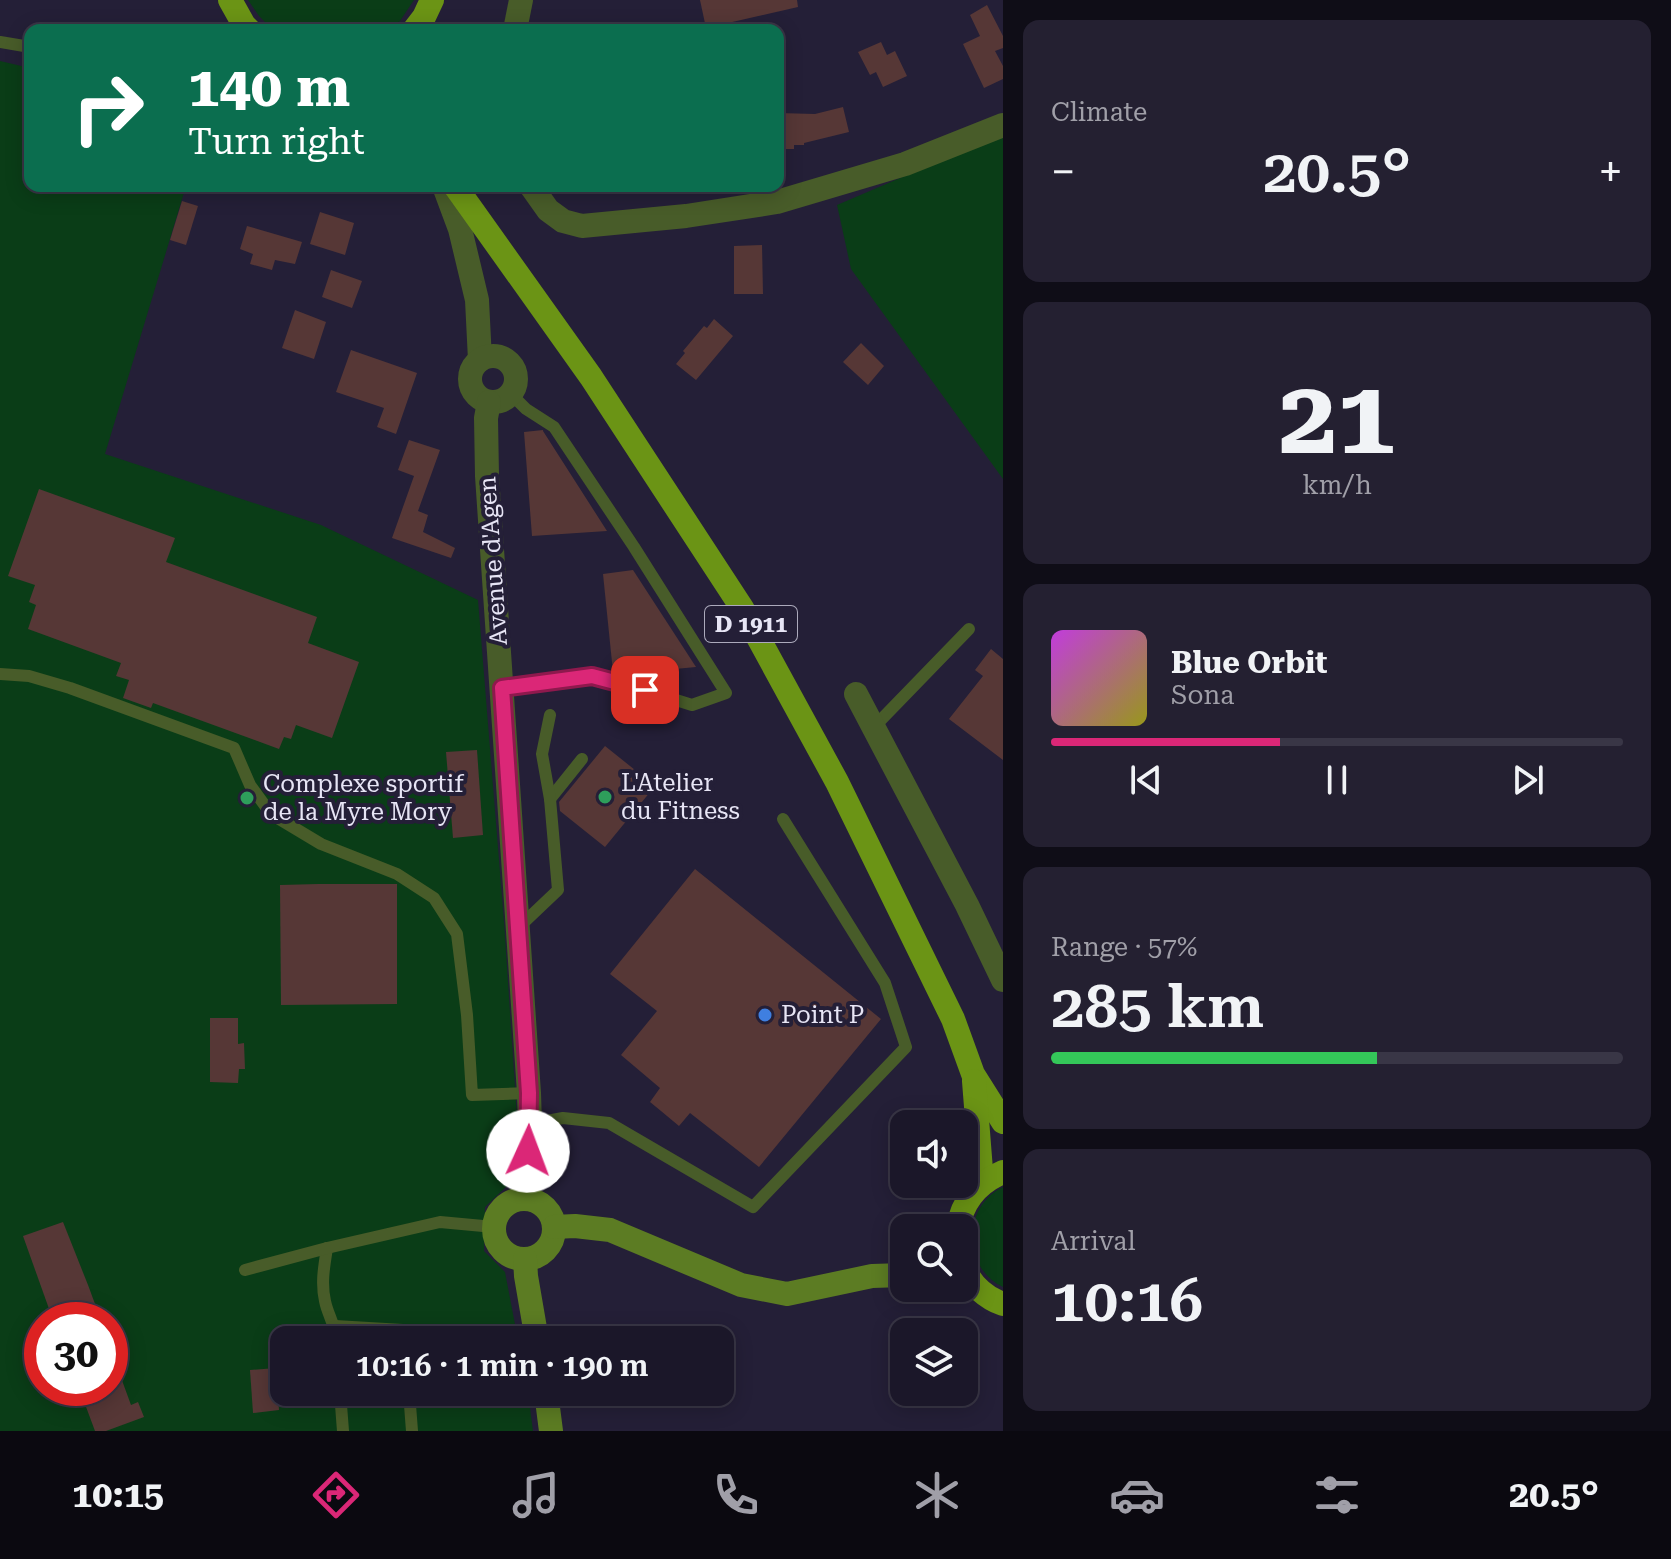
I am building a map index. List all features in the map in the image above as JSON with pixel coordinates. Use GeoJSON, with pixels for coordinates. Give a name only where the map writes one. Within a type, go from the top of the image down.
{"type":"FeatureCollection","features":[{"type":"Feature","properties":{"kind":"main road"},"geometry":{"type":"LineString","coordinates":[[230,0],[243,24]]}},
{"type":"Feature","properties":{"kind":"main road"},"geometry":{"type":"LineString","coordinates":[[419,24],[432,0]]}},
{"type":"Feature","properties":{"kind":"main road","name":"D 1911"},"geometry":{"type":"LineString","coordinates":[[466,197],[591,377],[742,608],[837,782],[953,1019],[973,1074],[993,1177]]}},
{"type":"Feature","properties":{"kind":"main road","name":"D 1911"},"geometry":{"type":"LineString","coordinates":[[973,1074],[1003,1122]]}},
{"type":"Feature","properties":{"kind":"main road"},"geometry":{"type":"LineString","coordinates":[[961,1214],[969,1198],[993,1177]]}},
{"type":"Feature","properties":{"kind":"main road"},"geometry":{"type":"LineString","coordinates":[[524,1199],[533,1200],[548,1210],[554,1227],[553,1236],[543,1252],[525,1259],[507,1253],[500,1246],[494,1227],[501,1210],[515,1200],[524,1199]]}},
{"type":"Feature","properties":{"kind":"main road"},"geometry":{"type":"LineString","coordinates":[[554,1227],[610,1230],[741,1285],[787,1294],[872,1276],[890,1275]]}},
{"type":"Feature","properties":{"kind":"main road"},"geometry":{"type":"LineString","coordinates":[[525,1259],[535,1326]]}},
{"type":"Feature","properties":{"kind":"main road"},"geometry":{"type":"LineString","coordinates":[[872,1276],[890,1268]]}},
{"type":"Feature","properties":{"kind":"main road"},"geometry":{"type":"LineString","coordinates":[[978,1289],[1003,1304]]}},
{"type":"Feature","properties":{"kind":"main road"},"geometry":{"type":"LineString","coordinates":[[548,1406],[551,1431]]}},
{"type":"Feature","properties":{"kind":"street"},"geometry":{"type":"LineString","coordinates":[[516,24],[521,0]]}},
{"type":"Feature","properties":{"kind":"street"},"geometry":{"type":"LineString","coordinates":[[535,192],[548,210],[563,221],[582,226],[686,216],[777,202],[905,164],[1003,125]]}},
{"type":"Feature","properties":{"kind":"street"},"geometry":{"type":"LineString","coordinates":[[446,192],[460,229],[477,300],[480,360]]}},
{"type":"Feature","properties":{"kind":"street"},"geometry":{"type":"LineString","coordinates":[[499,356],[515,368],[517,378],[509,402],[476,395],[471,388],[471,372],[480,360],[499,356]]}},
{"type":"Feature","properties":{"kind":"street","name":"Avenue d'Agen"},"geometry":{"type":"LineString","coordinates":[[509,402],[486,418],[487,476],[529,1093],[530,1124],[524,1199]]}},
{"type":"Feature","properties":{"kind":"street"},"geometry":{"type":"LineString","coordinates":[[856,694],[1003,980]]}},
{"type":"Feature","properties":{"kind":"lane"},"geometry":{"type":"LineString","coordinates":[[0,42],[24,46]]}},
{"type":"Feature","properties":{"kind":"lane"},"geometry":{"type":"LineString","coordinates":[[502,688],[592,676],[692,705],[726,693],[554,427],[509,402]]}},
{"type":"Feature","properties":{"kind":"lane"},"geometry":{"type":"LineString","coordinates":[[874,727],[969,629]]}},
{"type":"Feature","properties":{"kind":"lane"},"geometry":{"type":"LineString","coordinates":[[0,674],[29,676],[70,688],[234,748],[250,785],[271,814],[321,844],[397,874],[434,898],[457,934],[467,1015],[472,1095],[529,1093]]}},
{"type":"Feature","properties":{"kind":"lane"},"geometry":{"type":"LineString","coordinates":[[518,928],[558,890],[550,799],[542,754],[550,715]]}},
{"type":"Feature","properties":{"kind":"lane"},"geometry":{"type":"LineString","coordinates":[[550,799],[582,759]]}},
{"type":"Feature","properties":{"kind":"lane"},"geometry":{"type":"LineString","coordinates":[[530,1124],[563,1118],[609,1123],[753,1207],[906,1047],[885,983],[783,819]]}},
{"type":"Feature","properties":{"kind":"lane"},"geometry":{"type":"LineString","coordinates":[[245,1270],[440,1222],[494,1227]]}},
{"type":"Feature","properties":{"kind":"lane"},"geometry":{"type":"LineString","coordinates":[[327,1248],[322,1279],[326,1304],[335,1326]]}},
{"type":"Feature","properties":{"kind":"lane"},"geometry":{"type":"LineString","coordinates":[[341,1406],[343,1431]]}},
{"type":"Feature","properties":{"kind":"lane"},"geometry":{"type":"LineString","coordinates":[[410,1406],[412,1431]]}},
{"type":"Feature","properties":{"kind":"green space"},"geometry":{"type":"Polygon","coordinates":[[[248,0],[414,0],[397,24],[267,24],[248,0]]]}},
{"type":"Feature","properties":{"kind":"green space","name":"Complexe sportif de la Myre Mory"},"geometry":{"type":"Polygon","coordinates":[[[0,61],[24,67],[24,192],[184,192],[105,454],[321,525],[478,600],[518,1133],[507,1186],[485,1207],[484,1251],[505,1272],[515,1326],[270,1326],[270,1406],[530,1406],[533,1431],[0,1431],[0,61]]]}},
{"type":"Feature","properties":{"kind":"green space"},"geometry":{"type":"Polygon","coordinates":[[[1003,134],[1003,479],[851,269],[837,205],[1003,134]]]}},
{"type":"Feature","properties":{"kind":"green space"},"geometry":{"type":"Polygon","coordinates":[[[1003,1187],[1003,1287],[990,1278],[978,1261],[977,1214],[990,1196],[1003,1187]]]}},
{"type":"Feature","properties":{"kind":"building"},"geometry":{"type":"Polygon","coordinates":[[[700,0],[797,0],[798,7],[724,24],[705,24],[700,0]]]}},
{"type":"Feature","properties":{"kind":"building"},"geometry":{"type":"Polygon","coordinates":[[[987,5],[1003,36],[1003,48],[995,51],[1003,66],[1003,79],[984,88],[963,44],[980,36],[970,15],[987,5]]]}},
{"type":"Feature","properties":{"kind":"building"},"geometry":{"type":"Polygon","coordinates":[[[881,42],[887,55],[895,51],[907,76],[883,87],[876,72],[870,75],[858,52],[881,42]]]}},
{"type":"Feature","properties":{"kind":"building"},"geometry":{"type":"Polygon","coordinates":[[[843,107],[849,132],[794,145],[794,149],[784,149],[784,113],[815,114],[843,107]]]}},
{"type":"Feature","properties":{"kind":"building"},"geometry":{"type":"Polygon","coordinates":[[[182,201],[198,206],[186,245],[170,240],[182,201]]]}},
{"type":"Feature","properties":{"kind":"building"},"geometry":{"type":"Polygon","coordinates":[[[320,212],[354,223],[345,255],[310,244],[320,212]]]}},
{"type":"Feature","properties":{"kind":"building"},"geometry":{"type":"Polygon","coordinates":[[[247,226],[302,242],[295,264],[275,260],[272,270],[250,264],[253,254],[240,249],[247,226]]]}},
{"type":"Feature","properties":{"kind":"building"},"geometry":{"type":"Polygon","coordinates":[[[762,245],[763,294],[734,294],[734,246],[762,245]]]}},
{"type":"Feature","properties":{"kind":"building"},"geometry":{"type":"Polygon","coordinates":[[[331,270],[362,281],[352,308],[322,297],[331,270]]]}},
{"type":"Feature","properties":{"kind":"building"},"geometry":{"type":"Polygon","coordinates":[[[295,310],[326,322],[314,359],[282,348],[295,310]]]}},
{"type":"Feature","properties":{"kind":"building"},"geometry":{"type":"Polygon","coordinates":[[[714,319],[733,336],[696,380],[676,364],[704,326],[707,328],[714,319]]]}},
{"type":"Feature","properties":{"kind":"building"},"geometry":{"type":"Polygon","coordinates":[[[861,343],[884,366],[868,385],[843,362],[861,343]]]}},
{"type":"Feature","properties":{"kind":"building"},"geometry":{"type":"Polygon","coordinates":[[[351,350],[417,373],[396,434],[377,427],[384,408],[336,392],[351,350]]]}},
{"type":"Feature","properties":{"kind":"building"},"geometry":{"type":"Polygon","coordinates":[[[543,430],[607,531],[532,536],[524,432],[543,430]]]}},
{"type":"Feature","properties":{"kind":"building"},"geometry":{"type":"Polygon","coordinates":[[[409,440],[440,450],[418,511],[428,515],[423,532],[455,548],[451,558],[392,538],[414,476],[398,470],[409,440]]]}},
{"type":"Feature","properties":{"kind":"building"},"geometry":{"type":"Polygon","coordinates":[[[39,489],[175,538],[166,562],[317,617],[308,643],[359,662],[332,738],[296,725],[291,739],[284,737],[279,749],[153,703],[151,708],[123,698],[129,680],[116,676],[121,663],[28,629],[36,605],[29,602],[35,585],[8,576],[39,489]]]}},
{"type":"Feature","properties":{"kind":"building"},"geometry":{"type":"Polygon","coordinates":[[[633,570],[696,667],[623,674],[613,672],[603,574],[633,570]]]}},
{"type":"Feature","properties":{"kind":"building"},"geometry":{"type":"Polygon","coordinates":[[[991,649],[1003,659],[1003,760],[949,719],[983,676],[975,670],[991,649]]]}},
{"type":"Feature","properties":{"kind":"building","name":"L'Atelier du Fitness"},"geometry":{"type":"Polygon","coordinates":[[[605,746],[655,786],[605,847],[560,811],[559,802],[605,746]]]}},
{"type":"Feature","properties":{"kind":"building"},"geometry":{"type":"Polygon","coordinates":[[[477,750],[483,835],[453,838],[446,752],[477,750]]]}},
{"type":"Feature","properties":{"kind":"building","name":"Point P"},"geometry":{"type":"Polygon","coordinates":[[[695,869],[881,1019],[759,1167],[690,1113],[679,1126],[650,1102],[660,1088],[621,1055],[657,1011],[610,974],[695,869]]]}},
{"type":"Feature","properties":{"kind":"building"},"geometry":{"type":"Polygon","coordinates":[[[397,884],[397,1004],[281,1005],[280,885],[397,884]]]}},
{"type":"Feature","properties":{"kind":"building"},"geometry":{"type":"Polygon","coordinates":[[[210,1018],[238,1018],[238,1044],[244,1043],[245,1069],[239,1069],[238,1083],[210,1082],[210,1018]]]}},
{"type":"Feature","properties":{"kind":"building"},"geometry":{"type":"Polygon","coordinates":[[[63,1222],[94,1302],[47,1302],[23,1236],[63,1222]]]}},
{"type":"Feature","properties":{"kind":"building"},"geometry":{"type":"Polygon","coordinates":[[[270,1368],[270,1406],[279,1406],[279,1410],[253,1413],[250,1370],[270,1368]]]}},
{"type":"Feature","properties":{"kind":"building"},"geometry":{"type":"Polygon","coordinates":[[[128,1397],[131,1405],[138,1402],[144,1417],[106,1431],[95,1431],[86,1406],[128,1406],[128,1397]]]}},
{"type":"Feature","properties":{"kind":"place","name":"L'Atelier du Fitness"},"geometry":{"type":"Point","coordinates":[605,797]}},
{"type":"Feature","properties":{"kind":"place","name":"Complexe sportif de la Myre Mory"},"geometry":{"type":"Point","coordinates":[247,798]}},
{"type":"Feature","properties":{"kind":"place","name":"Point P"},"geometry":{"type":"Point","coordinates":[765,1015]}},
{"type":"Feature","properties":{"kind":"route"},"geometry":{"type":"LineString","coordinates":[[528,1151],[529,1093],[502,688],[592,676],[645,690]]}}]}
